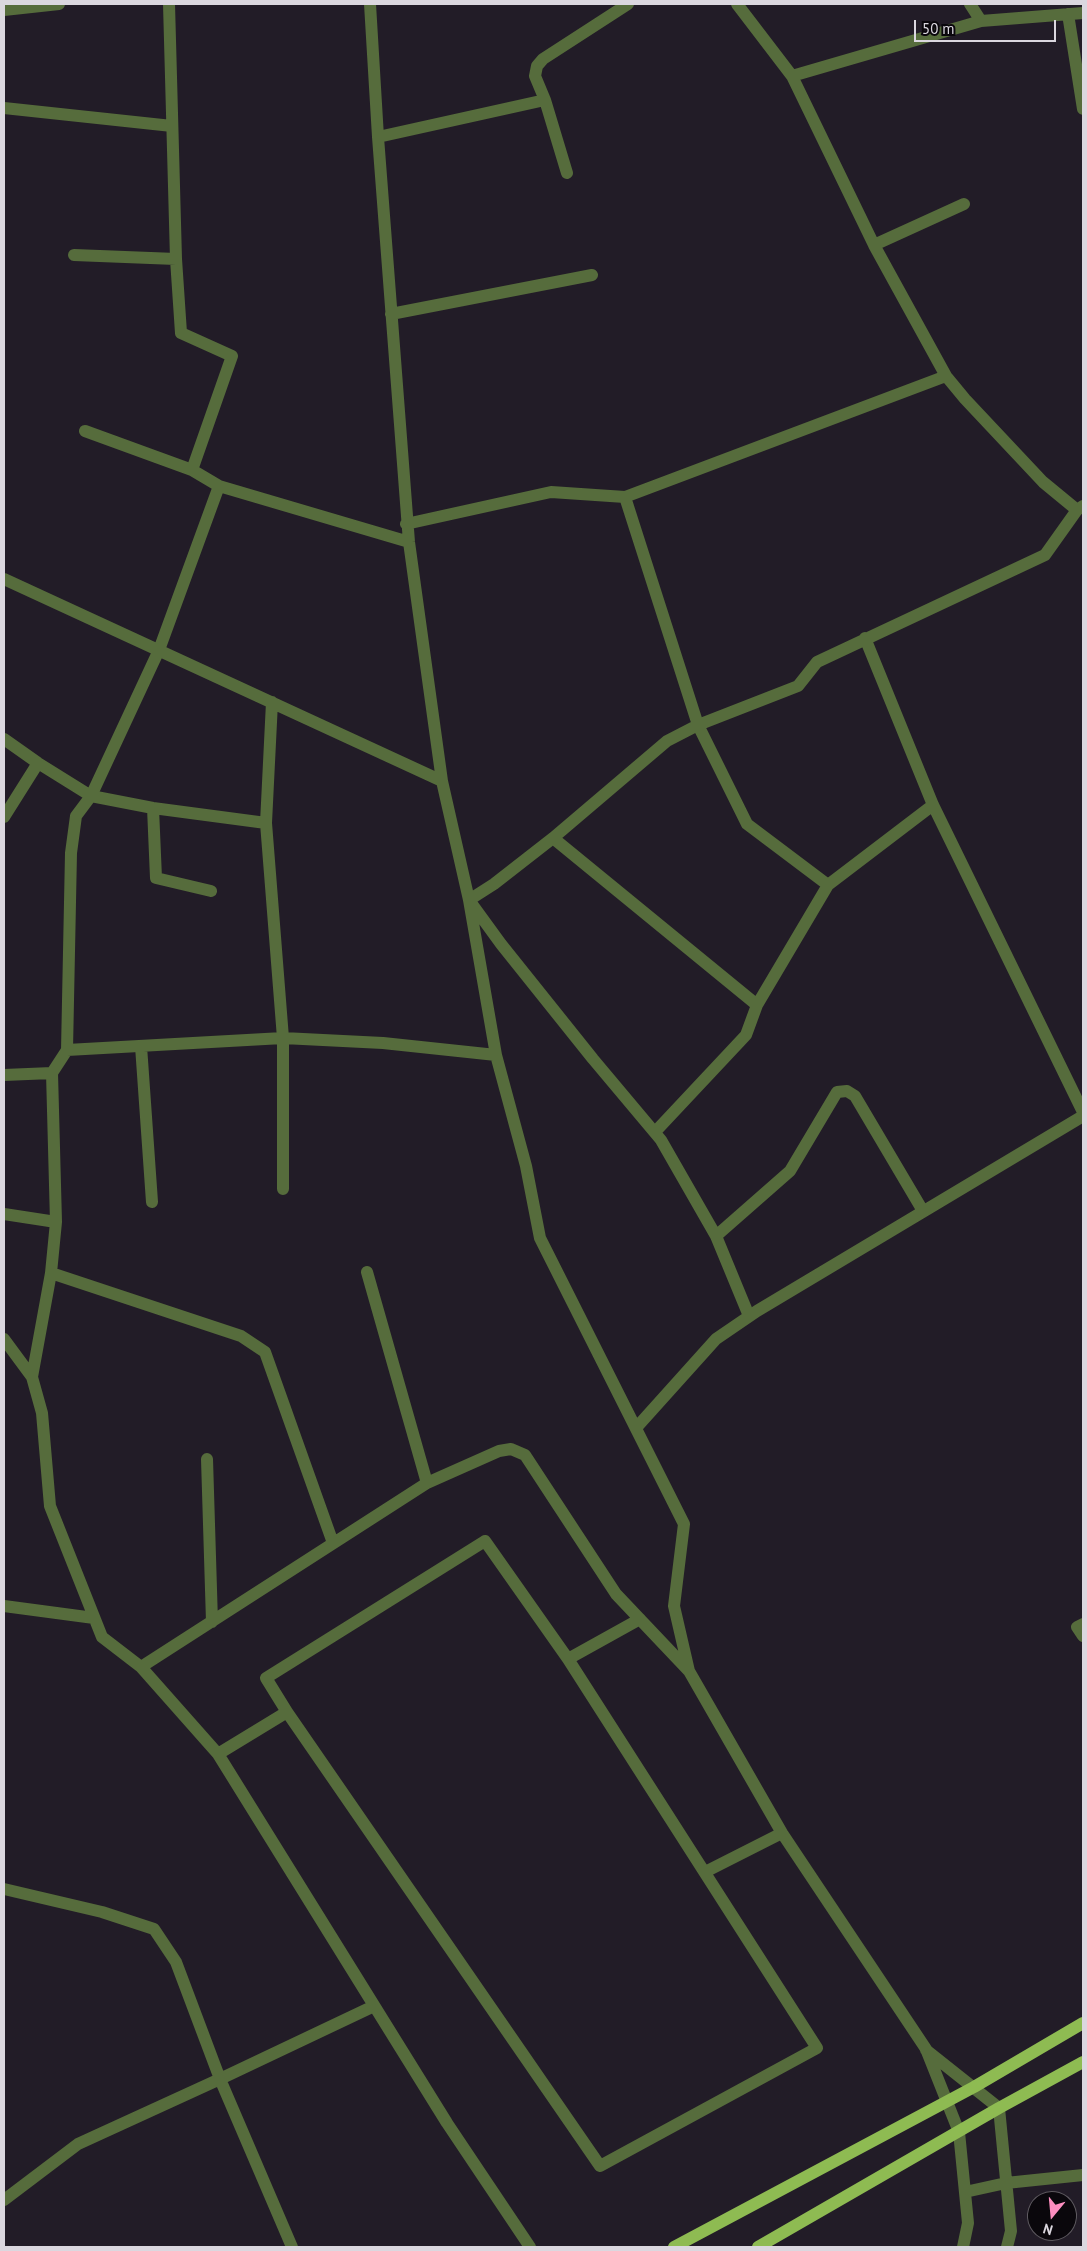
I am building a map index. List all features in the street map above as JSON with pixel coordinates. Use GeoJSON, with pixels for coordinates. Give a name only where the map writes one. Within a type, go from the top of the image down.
{"type":"FeatureCollection","features":[{"type":"Feature","properties":{"kind":"main road"},"geometry":{"type":"LineString","coordinates":[[674,2247],[974,2087],[1083,2023]]}},
{"type":"Feature","properties":{"kind":"main road"},"geometry":{"type":"LineString","coordinates":[[758,2247],[998,2108],[1083,2062]]}},
{"type":"Feature","properties":{"kind":"street"},"geometry":{"type":"LineString","coordinates":[[4,10],[59,4]]}},
{"type":"Feature","properties":{"kind":"street"},"geometry":{"type":"LineString","coordinates":[[169,4],[176,259],[181,334],[232,356],[192,470]]}},
{"type":"Feature","properties":{"kind":"street"},"geometry":{"type":"LineString","coordinates":[[370,4],[406,524],[442,781],[469,900],[496,1055],[526,1166],[540,1238],[684,1524],[674,1606],[689,1671]]}},
{"type":"Feature","properties":{"kind":"street"},"geometry":{"type":"LineString","coordinates":[[567,173],[545,100],[535,76],[537,66],[543,59],[628,4]]}},
{"type":"Feature","properties":{"kind":"street"},"geometry":{"type":"LineString","coordinates":[[469,900],[494,884],[553,838],[666,741],[698,725],[798,686],[817,662],[1046,555],[1080,508],[1043,482],[965,399],[946,376],[874,245],[792,76],[737,4]]}},
{"type":"Feature","properties":{"kind":"street"},"geometry":{"type":"LineString","coordinates":[[970,4],[981,22]]}},
{"type":"Feature","properties":{"kind":"street"},"geometry":{"type":"LineString","coordinates":[[792,76],[981,22],[1055,10],[1068,14],[1083,13]]}},
{"type":"Feature","properties":{"kind":"street"},"geometry":{"type":"LineString","coordinates":[[1068,14],[1083,108]]}},
{"type":"Feature","properties":{"kind":"street"},"geometry":{"type":"LineString","coordinates":[[378,137],[545,100]]}},
{"type":"Feature","properties":{"kind":"street"},"geometry":{"type":"LineString","coordinates":[[4,108],[172,126]]}},
{"type":"Feature","properties":{"kind":"street"},"geometry":{"type":"LineString","coordinates":[[874,245],[964,204]]}},
{"type":"Feature","properties":{"kind":"street"},"geometry":{"type":"LineString","coordinates":[[74,255],[176,259]]}},
{"type":"Feature","properties":{"kind":"street"},"geometry":{"type":"LineString","coordinates":[[391,314],[592,275]]}},
{"type":"Feature","properties":{"kind":"street"},"geometry":{"type":"LineString","coordinates":[[406,524],[551,492],[625,496],[946,376]]}},
{"type":"Feature","properties":{"kind":"street"},"geometry":{"type":"LineString","coordinates":[[85,431],[192,470],[219,486],[408,542]]}},
{"type":"Feature","properties":{"kind":"street"},"geometry":{"type":"LineString","coordinates":[[32,1378],[52,1273],[56,1222],[52,1073],[67,1050],[71,852],[76,816],[91,796],[159,650],[219,486]]}},
{"type":"Feature","properties":{"kind":"street"},"geometry":{"type":"LineString","coordinates":[[625,496],[698,725],[747,824],[828,885]]}},
{"type":"Feature","properties":{"kind":"street"},"geometry":{"type":"LineString","coordinates":[[4,579],[442,781]]}},
{"type":"Feature","properties":{"kind":"street"},"geometry":{"type":"LineString","coordinates":[[865,638],[933,805],[1083,1112]]}},
{"type":"Feature","properties":{"kind":"street"},"geometry":{"type":"LineString","coordinates":[[272,702],[266,823],[282,1038],[283,1189]]}},
{"type":"Feature","properties":{"kind":"street"},"geometry":{"type":"LineString","coordinates":[[4,739],[91,796],[153,808],[266,823]]}},
{"type":"Feature","properties":{"kind":"street"},"geometry":{"type":"LineString","coordinates":[[4,817],[38,763]]}},
{"type":"Feature","properties":{"kind":"street"},"geometry":{"type":"LineString","coordinates":[[655,1132],[746,1035],[757,1005],[828,885],[933,805]]}},
{"type":"Feature","properties":{"kind":"street"},"geometry":{"type":"LineString","coordinates":[[153,808],[156,878],[211,891]]}},
{"type":"Feature","properties":{"kind":"street"},"geometry":{"type":"LineString","coordinates":[[553,838],[757,1005]]}},
{"type":"Feature","properties":{"kind":"street"},"geometry":{"type":"LineString","coordinates":[[469,900],[501,944],[661,1140],[716,1236],[750,1316]]}},
{"type":"Feature","properties":{"kind":"street"},"geometry":{"type":"LineString","coordinates":[[67,1050],[282,1038],[383,1043],[496,1055]]}},
{"type":"Feature","properties":{"kind":"street"},"geometry":{"type":"LineString","coordinates":[[141,1046],[152,1202]]}},
{"type":"Feature","properties":{"kind":"street"},"geometry":{"type":"LineString","coordinates":[[4,1075],[52,1073]]}},
{"type":"Feature","properties":{"kind":"street"},"geometry":{"type":"LineString","coordinates":[[716,1236],[790,1171],[837,1092],[847,1091],[855,1096],[923,1211]]}},
{"type":"Feature","properties":{"kind":"street"},"geometry":{"type":"LineString","coordinates":[[636,1428],[716,1340],[750,1316],[1083,1116]]}},
{"type":"Feature","properties":{"kind":"street"},"geometry":{"type":"LineString","coordinates":[[4,1214],[56,1222]]}},
{"type":"Feature","properties":{"kind":"street"},"geometry":{"type":"LineString","coordinates":[[367,1272],[427,1483]]}},
{"type":"Feature","properties":{"kind":"street"},"geometry":{"type":"LineString","coordinates":[[52,1273],[241,1336],[265,1352],[333,1543]]}},
{"type":"Feature","properties":{"kind":"street"},"geometry":{"type":"LineString","coordinates":[[4,1339],[32,1378],[42,1413],[50,1506],[102,1637],[141,1667],[218,1754],[447,2123],[530,2247]]}},
{"type":"Feature","properties":{"kind":"street"},"geometry":{"type":"LineString","coordinates":[[141,1667],[427,1483],[499,1451],[511,1449],[525,1455],[616,1594],[689,1671],[782,1833],[926,2050],[959,2132],[968,2224],[963,2247]]}},
{"type":"Feature","properties":{"kind":"street"},"geometry":{"type":"LineString","coordinates":[[207,1458],[212,1622]]}},
{"type":"Feature","properties":{"kind":"street"},"geometry":{"type":"LineString","coordinates":[[485,1541],[568,1660],[817,2048],[600,2166],[287,1712],[266,1678],[485,1541]]}},
{"type":"Feature","properties":{"kind":"street"},"geometry":{"type":"LineString","coordinates":[[4,1606],[94,1618]]}},
{"type":"Feature","properties":{"kind":"street"},"geometry":{"type":"LineString","coordinates":[[568,1660],[640,1619]]}},
{"type":"Feature","properties":{"kind":"street"},"geometry":{"type":"LineString","coordinates":[[1083,1624],[1077,1627],[1083,1636]]}},
{"type":"Feature","properties":{"kind":"street"},"geometry":{"type":"LineString","coordinates":[[218,1754],[287,1712]]}},
{"type":"Feature","properties":{"kind":"street"},"geometry":{"type":"LineString","coordinates":[[705,1872],[782,1833]]}},
{"type":"Feature","properties":{"kind":"street"},"geometry":{"type":"LineString","coordinates":[[4,1889],[102,1912],[154,1929],[176,1962],[220,2079],[292,2247]]}},
{"type":"Feature","properties":{"kind":"street"},"geometry":{"type":"LineString","coordinates":[[4,2200],[78,2144],[374,2006]]}},
{"type":"Feature","properties":{"kind":"street"},"geometry":{"type":"LineString","coordinates":[[926,2050],[998,2108],[1011,2232],[1007,2247]]}},
{"type":"Feature","properties":{"kind":"street"},"geometry":{"type":"LineString","coordinates":[[965,2192],[1006,2183],[1083,2175]]}}]}
